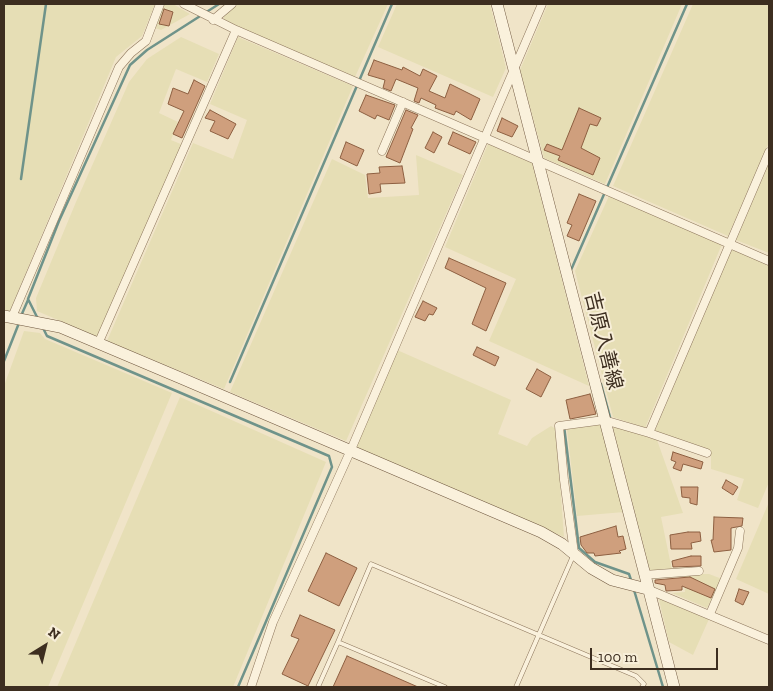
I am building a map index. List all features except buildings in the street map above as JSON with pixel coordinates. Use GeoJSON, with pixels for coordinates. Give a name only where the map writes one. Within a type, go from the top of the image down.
{"type":"FeatureCollection","features":[{"type":"Feature","properties":{"kind":"main road","name":"吉原入善線"},"geometry":{"type":"LineString","coordinates":[[497,4],[647,589],[674,687]]}},
{"type":"Feature","properties":{"kind":"main road"},"geometry":{"type":"LineString","coordinates":[[8,317],[60,327],[541,532],[612,580],[647,589]]}},
{"type":"Feature","properties":{"kind":"street"},"geometry":{"type":"LineString","coordinates":[[8,317],[119,67],[146,42],[160,4]]}},
{"type":"Feature","properties":{"kind":"street"},"geometry":{"type":"LineString","coordinates":[[184,4],[213,20],[769,261]]}},
{"type":"Feature","properties":{"kind":"street"},"geometry":{"type":"LineString","coordinates":[[213,20],[232,4]]}},
{"type":"Feature","properties":{"kind":"street"},"geometry":{"type":"LineString","coordinates":[[251,687],[273,622],[350,452],[542,4]]}},
{"type":"Feature","properties":{"kind":"street"},"geometry":{"type":"LineString","coordinates":[[98,344],[236,30]]}},
{"type":"Feature","properties":{"kind":"street"},"geometry":{"type":"LineString","coordinates":[[382,151],[403,102]]}},
{"type":"Feature","properties":{"kind":"street"},"geometry":{"type":"LineString","coordinates":[[649,433],[769,152]]}},
{"type":"Feature","properties":{"kind":"street"},"geometry":{"type":"LineString","coordinates":[[574,554],[559,426],[604,420],[649,433],[707,454]]}},
{"type":"Feature","properties":{"kind":"street"},"geometry":{"type":"LineString","coordinates":[[710,614],[738,548],[740,531]]}},
{"type":"Feature","properties":{"kind":"street"},"geometry":{"type":"LineString","coordinates":[[644,575],[699,571]]}},
{"type":"Feature","properties":{"kind":"street"},"geometry":{"type":"LineString","coordinates":[[647,589],[769,640]]}},
{"type":"Feature","properties":{"kind":"lane"},"geometry":{"type":"LineString","coordinates":[[516,687],[574,554]]}},
{"type":"Feature","properties":{"kind":"lane"},"geometry":{"type":"LineString","coordinates":[[318,687],[371,564],[636,676],[644,684],[642,687]]}},
{"type":"Feature","properties":{"kind":"lane"},"geometry":{"type":"LineString","coordinates":[[338,642],[445,687]]}},
{"type":"Feature","properties":{"kind":"shaded area"},"geometry":{"type":"Polygon","coordinates":[[[4,4],[155,4],[142,36],[116,57],[10,311],[4,310],[4,4]]]}},
{"type":"Feature","properties":{"kind":"shaded area"},"geometry":{"type":"Polygon","coordinates":[[[163,4],[173,4],[190,14],[161,30],[155,28],[163,4]]]}},
{"type":"Feature","properties":{"kind":"shaded area"},"geometry":{"type":"Polygon","coordinates":[[[238,4],[388,4],[355,77],[224,21],[224,16],[238,4]]]}},
{"type":"Feature","properties":{"kind":"shaded area"},"geometry":{"type":"Polygon","coordinates":[[[397,4],[490,4],[506,68],[493,97],[378,47],[397,4]]]}},
{"type":"Feature","properties":{"kind":"shaded area"},"geometry":{"type":"Polygon","coordinates":[[[548,4],[682,4],[605,184],[544,158],[520,70],[548,4]]]}},
{"type":"Feature","properties":{"kind":"shaded area"},"geometry":{"type":"Polygon","coordinates":[[[693,4],[769,4],[769,142],[728,236],[613,186],[693,4]]]}},
{"type":"Feature","properties":{"kind":"shaded area"},"geometry":{"type":"Polygon","coordinates":[[[181,37],[219,54],[207,82],[176,69],[159,113],[178,122],[171,140],[183,145],[98,337],[37,311],[36,298],[129,82],[147,59],[181,37]]]}},
{"type":"Feature","properties":{"kind":"shaded area"},"geometry":{"type":"Polygon","coordinates":[[[238,37],[353,86],[224,389],[107,341],[193,143],[233,159],[247,120],[210,104],[238,37]]]}},
{"type":"Feature","properties":{"kind":"shaded area"},"geometry":{"type":"Polygon","coordinates":[[[488,144],[532,163],[589,386],[489,341],[516,279],[445,247],[488,144]]]}},
{"type":"Feature","properties":{"kind":"shaded area"},"geometry":{"type":"Polygon","coordinates":[[[416,155],[463,175],[346,441],[230,392],[332,159],[365,175],[368,198],[419,195],[416,155]]]}},
{"type":"Feature","properties":{"kind":"shaded area"},"geometry":{"type":"Polygon","coordinates":[[[769,162],[769,253],[736,240],[769,162]]]}},
{"type":"Feature","properties":{"kind":"shaded area"},"geometry":{"type":"Polygon","coordinates":[[[609,196],[722,244],[645,428],[613,417],[575,271],[609,196]]]}},
{"type":"Feature","properties":{"kind":"shaded area"},"geometry":{"type":"Polygon","coordinates":[[[731,248],[769,265],[769,482],[758,508],[737,500],[744,479],[711,469],[711,452],[654,433],[731,248]]]}},
{"type":"Feature","properties":{"kind":"shaded area"},"geometry":{"type":"Polygon","coordinates":[[[24,331],[40,333],[45,339],[172,393],[48,687],[4,687],[4,386],[24,331]]]}},
{"type":"Feature","properties":{"kind":"shaded area"},"geometry":{"type":"Polygon","coordinates":[[[397,350],[511,400],[498,434],[527,446],[532,438],[551,426],[556,429],[564,537],[355,447],[397,350]]]}},
{"type":"Feature","properties":{"kind":"shaded area"},"geometry":{"type":"Polygon","coordinates":[[[180,397],[326,462],[233,687],[57,687],[180,397]]]}},
{"type":"Feature","properties":{"kind":"shaded area"},"geometry":{"type":"Polygon","coordinates":[[[597,423],[601,426],[624,512],[577,516],[567,429],[597,423]]]}},
{"type":"Feature","properties":{"kind":"shaded area"},"geometry":{"type":"Polygon","coordinates":[[[617,426],[657,440],[683,513],[661,517],[672,570],[650,571],[613,428],[617,426]]]}},
{"type":"Feature","properties":{"kind":"shaded area"},"geometry":{"type":"Polygon","coordinates":[[[769,502],[769,594],[736,579],[769,502]]]}},
{"type":"Feature","properties":{"kind":"shaded area"},"geometry":{"type":"Polygon","coordinates":[[[684,574],[709,574],[722,579],[707,608],[672,593],[685,592],[684,574]]]}},
{"type":"Feature","properties":{"kind":"shaded area"},"geometry":{"type":"Polygon","coordinates":[[[661,599],[709,619],[693,655],[669,642],[659,600],[661,599]]]}},
{"type":"Feature","properties":{"kind":"waterway"},"geometry":{"type":"LineString","coordinates":[[21,179],[46,4]]}},
{"type":"Feature","properties":{"kind":"waterway"},"geometry":{"type":"LineString","coordinates":[[38,319],[28,299],[59,221],[130,65],[147,50],[219,4]]}},
{"type":"Feature","properties":{"kind":"waterway"},"geometry":{"type":"LineString","coordinates":[[230,382],[392,4]]}},
{"type":"Feature","properties":{"kind":"waterway"},"geometry":{"type":"LineString","coordinates":[[571,270],[687,4]]}},
{"type":"Feature","properties":{"kind":"waterway"},"geometry":{"type":"LineString","coordinates":[[21,316],[28,300]]}},
{"type":"Feature","properties":{"kind":"waterway"},"geometry":{"type":"LineString","coordinates":[[4,361],[19,323]]}},
{"type":"Feature","properties":{"kind":"waterway"},"geometry":{"type":"LineString","coordinates":[[43,328],[47,336],[329,456],[332,467],[238,687]]}},
{"type":"Feature","properties":{"kind":"waterway"},"geometry":{"type":"LineString","coordinates":[[601,384],[610,417],[608,418]]}},
{"type":"Feature","properties":{"kind":"waterway"},"geometry":{"type":"LineString","coordinates":[[564,426],[579,548],[595,562],[629,574],[631,580]]}},
{"type":"Feature","properties":{"kind":"waterway"},"geometry":{"type":"LineString","coordinates":[[634,590],[663,687]]}}]}
